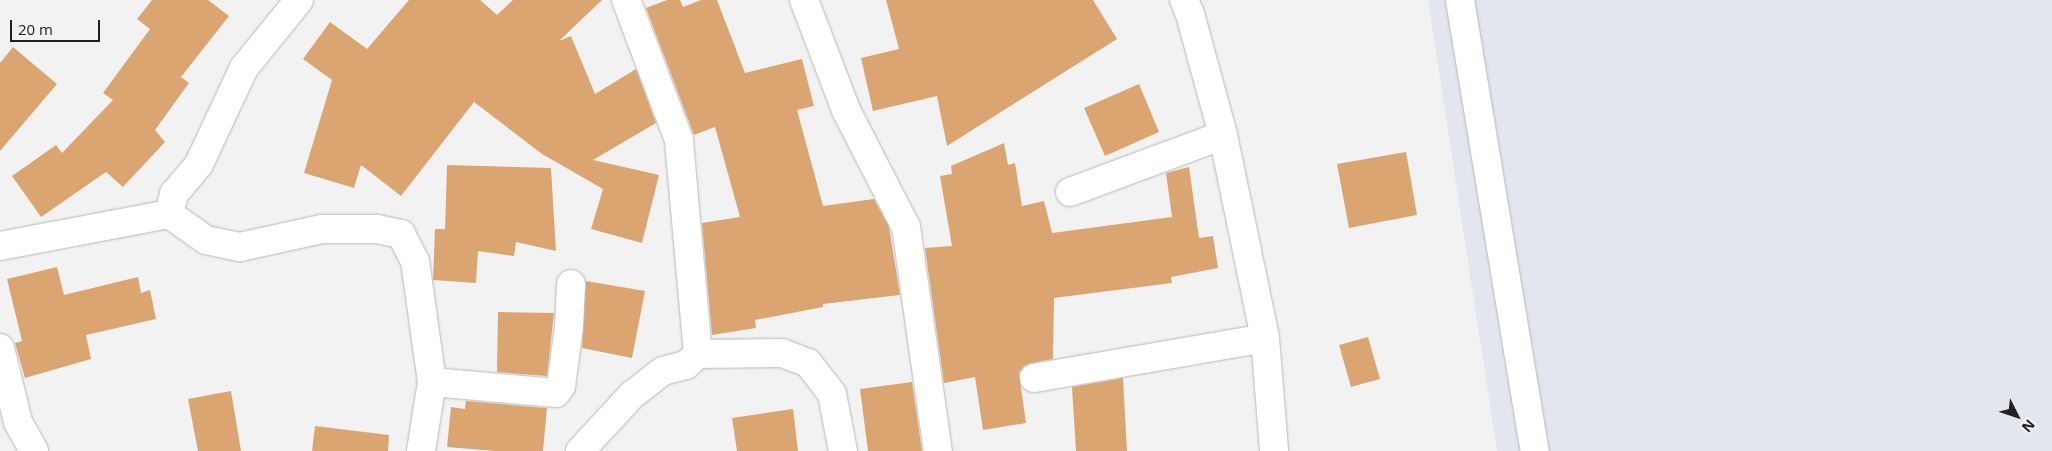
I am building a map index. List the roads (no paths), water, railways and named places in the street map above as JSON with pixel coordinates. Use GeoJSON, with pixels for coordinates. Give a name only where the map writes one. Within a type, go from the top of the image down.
{"type":"FeatureCollection","features":[{"type":"Feature","properties":{"kind":"street"},"geometry":{"type":"LineString","coordinates":[[626,0],[679,140],[698,354]]}},
{"type":"Feature","properties":{"kind":"street"},"geometry":{"type":"LineString","coordinates":[[804,0],[846,110],[906,227],[938,451]]}},
{"type":"Feature","properties":{"kind":"street"},"geometry":{"type":"LineString","coordinates":[[1184,0],[1222,135],[1265,338],[1274,451]]}},
{"type":"Feature","properties":{"kind":"street"},"geometry":{"type":"LineString","coordinates":[[1460,0],[1535,451]]}},
{"type":"Feature","properties":{"kind":"street"},"geometry":{"type":"LineString","coordinates":[[169,214],[174,194],[199,164],[244,68],[289,3]]}},
{"type":"Feature","properties":{"kind":"street"},"geometry":{"type":"LineString","coordinates":[[1070,192],[1222,135]]}},
{"type":"Feature","properties":{"kind":"street"},"geometry":{"type":"LineString","coordinates":[[0,246],[169,214],[206,240],[240,247],[322,229],[377,229],[401,234],[415,261],[432,382],[421,451]]}},
{"type":"Feature","properties":{"kind":"street"},"geometry":{"type":"LineString","coordinates":[[432,382],[556,393],[561,386],[571,284]]}},
{"type":"Feature","properties":{"kind":"street"},"geometry":{"type":"LineString","coordinates":[[1034,378],[1265,338]]}},
{"type":"Feature","properties":{"kind":"street"},"geometry":{"type":"LineString","coordinates":[[0,348],[18,422],[34,451]]}},
{"type":"Feature","properties":{"kind":"street"},"geometry":{"type":"LineString","coordinates":[[580,451],[632,395],[663,371],[686,364],[698,354],[782,353],[808,364],[832,394],[843,451]]}}]}
